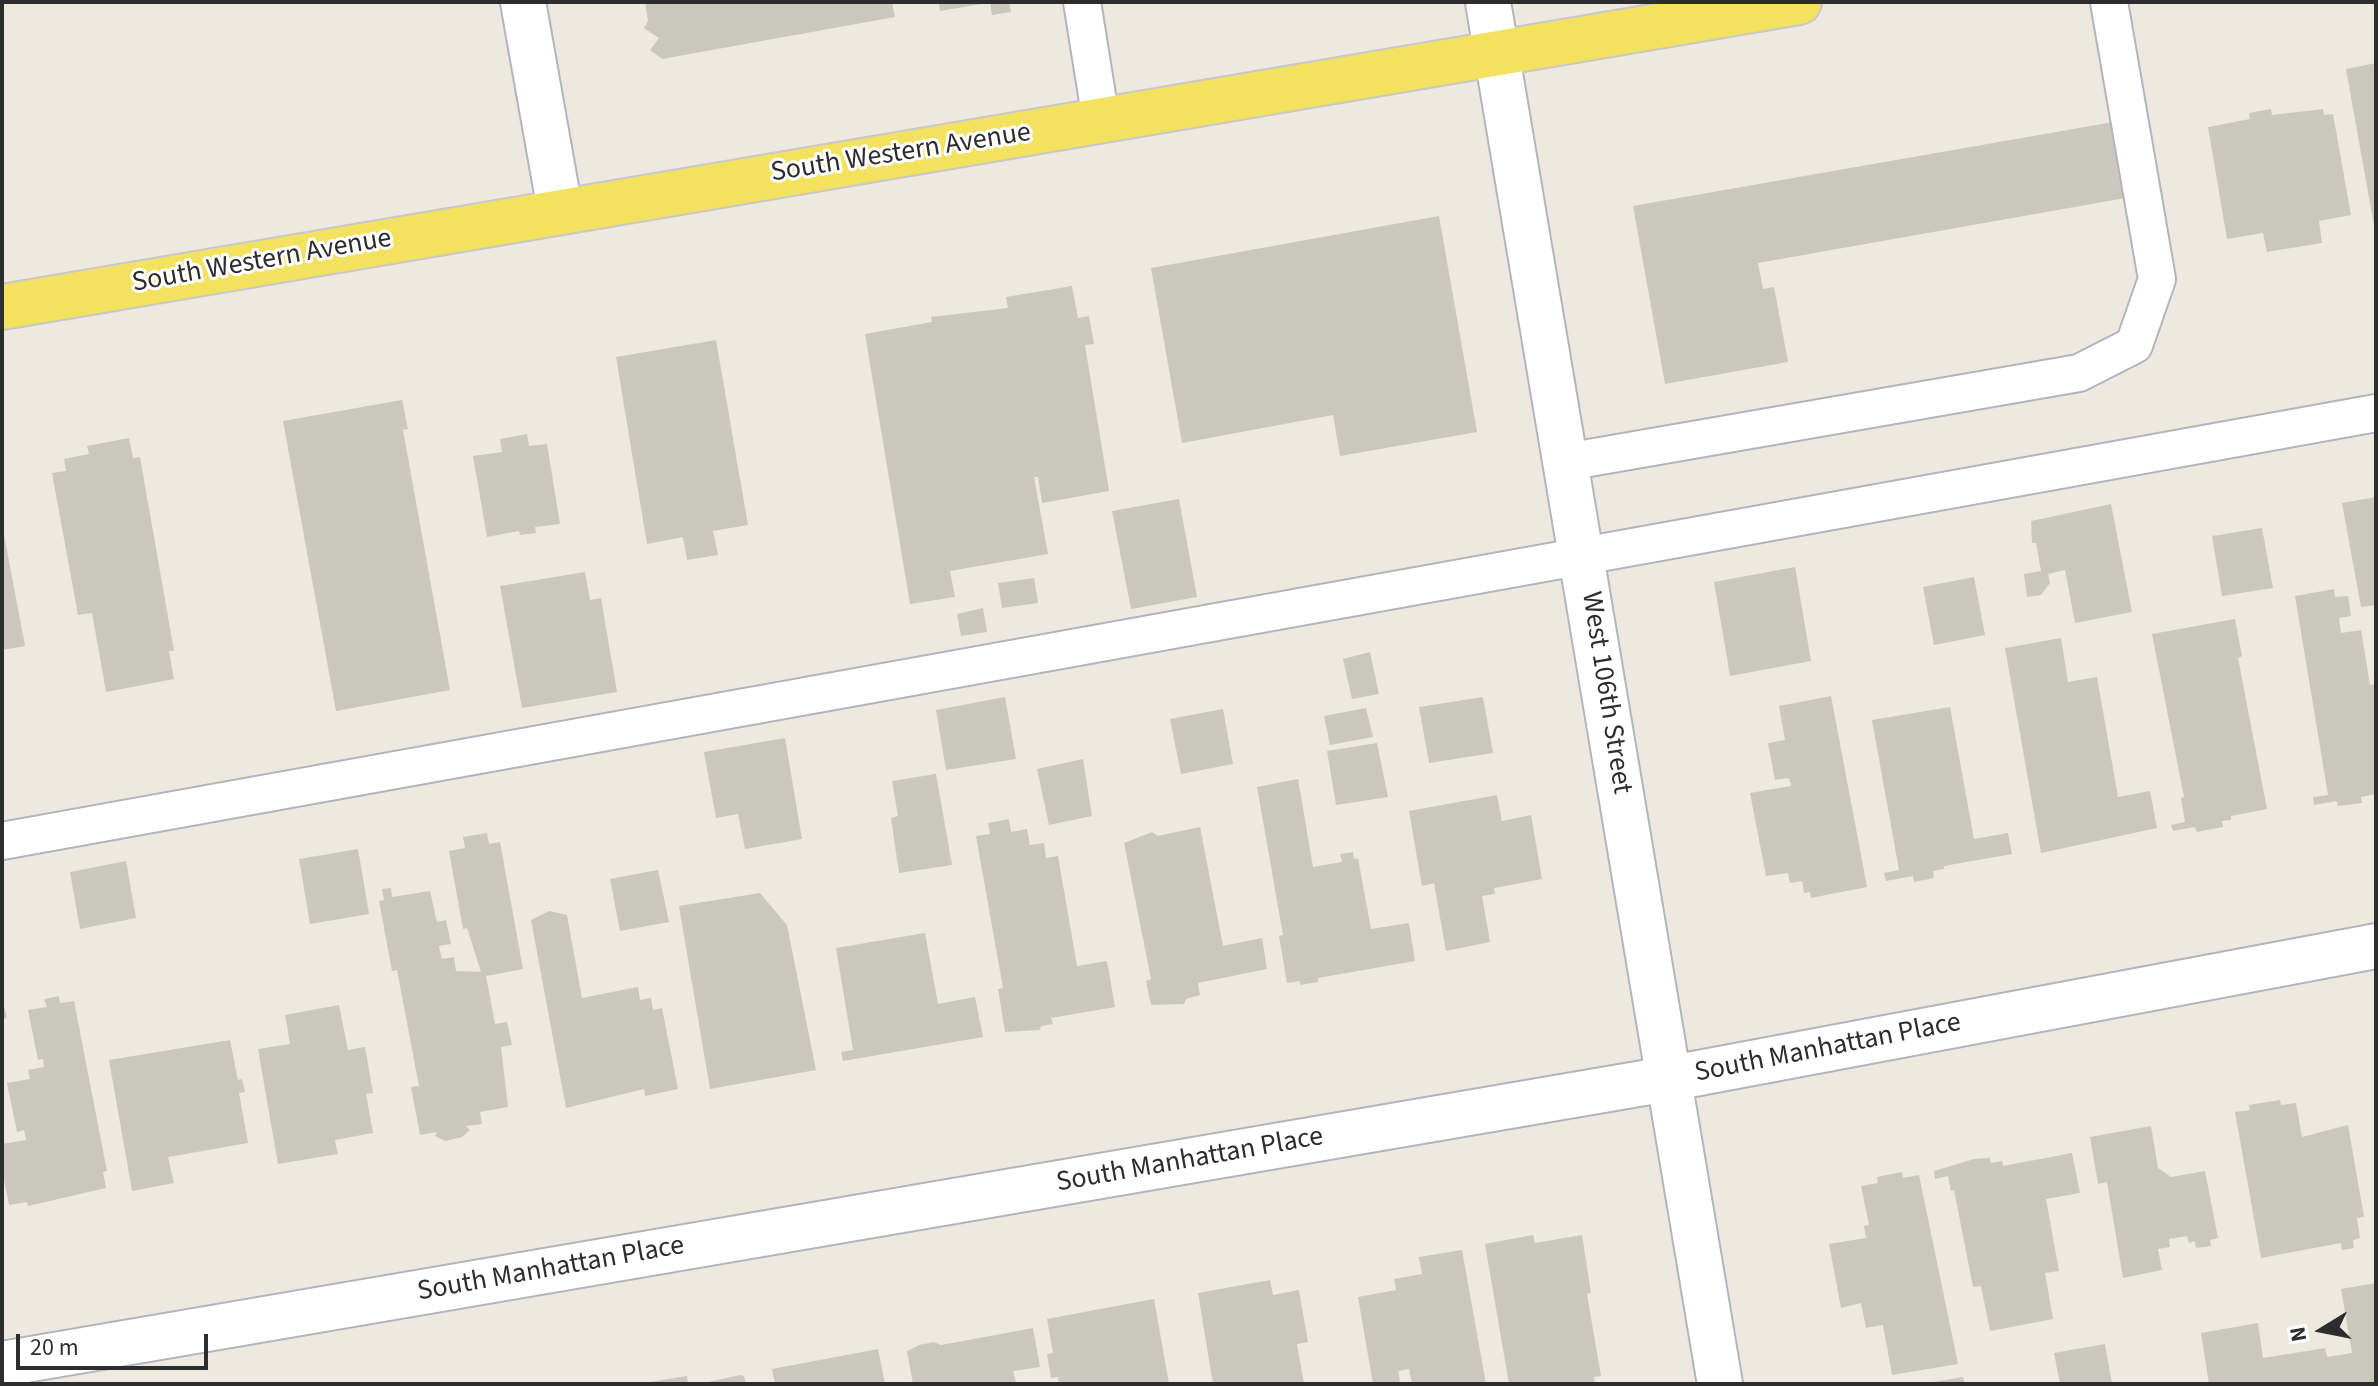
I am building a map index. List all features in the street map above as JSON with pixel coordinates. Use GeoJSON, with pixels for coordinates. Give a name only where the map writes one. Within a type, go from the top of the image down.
{"type":"FeatureCollection","features":[{"type":"Feature","properties":{"kind":"main road","name":"South Western Avenue"},"geometry":{"type":"LineString","coordinates":[[2,307],[560,210],[1497,56],[1799,2]]}},
{"type":"Feature","properties":{"kind":"street"},"geometry":{"type":"LineString","coordinates":[[523,2],[560,210]]}},
{"type":"Feature","properties":{"kind":"street","name":"West 106th Street"},"geometry":{"type":"LineString","coordinates":[[1488,2],[1720,1384]]}},
{"type":"Feature","properties":{"kind":"street","name":"South Manhattan Place"},"geometry":{"type":"LineString","coordinates":[[2,1364],[1667,1079],[2376,946]]}},
{"type":"Feature","properties":{"kind":"lane"},"geometry":{"type":"LineString","coordinates":[[1082,2],[1101,120]]}},
{"type":"Feature","properties":{"kind":"lane"},"geometry":{"type":"LineString","coordinates":[[1566,462],[2079,373],[2134,345],[2157,279],[2109,2]]}},
{"type":"Feature","properties":{"kind":"lane"},"geometry":{"type":"LineString","coordinates":[[2,841],[2376,413]]}},
{"type":"Feature","properties":{"kind":"building"},"geometry":{"type":"Polygon","coordinates":[[[645,2],[892,2],[895,17],[662,59],[650,50],[659,38],[644,28],[648,21],[645,2]]]}},
{"type":"Feature","properties":{"kind":"building"},"geometry":{"type":"Polygon","coordinates":[[[939,2],[980,2],[981,4],[940,11],[939,2]]]}},
{"type":"Feature","properties":{"kind":"building"},"geometry":{"type":"Polygon","coordinates":[[[990,2],[1009,2],[1011,12],[992,15],[990,2]]]}},
{"type":"Feature","properties":{"kind":"building"},"geometry":{"type":"Polygon","coordinates":[[[2376,63],[2376,226],[2374,226],[2346,69],[2376,63]]]}},
{"type":"Feature","properties":{"kind":"building"},"geometry":{"type":"Polygon","coordinates":[[[2271,109],[2272,115],[2323,109],[2324,115],[2333,114],[2351,215],[2319,221],[2322,243],[2267,252],[2263,233],[2227,239],[2208,127],[2250,119],[2249,113],[2271,109]]]}},
{"type":"Feature","properties":{"kind":"building"},"geometry":{"type":"Polygon","coordinates":[[[2119,121],[2131,197],[1758,263],[1763,289],[1774,287],[1788,362],[1665,384],[1633,206],[2119,121]]]}},
{"type":"Feature","properties":{"kind":"building"},"geometry":{"type":"Polygon","coordinates":[[[1439,216],[1477,432],[1340,456],[1333,415],[1182,443],[1151,268],[1439,216]]]}},
{"type":"Feature","properties":{"kind":"building"},"geometry":{"type":"Polygon","coordinates":[[[1072,286],[1078,318],[1089,316],[1094,344],[1085,345],[1109,491],[1042,503],[1038,477],[1034,477],[1048,554],[950,571],[955,597],[910,604],[865,334],[932,322],[931,317],[1008,308],[1006,297],[1072,286]]]}},
{"type":"Feature","properties":{"kind":"building"},"geometry":{"type":"Polygon","coordinates":[[[716,340],[748,525],[713,531],[718,555],[687,560],[683,537],[647,544],[616,357],[716,340]]]}},
{"type":"Feature","properties":{"kind":"building"},"geometry":{"type":"Polygon","coordinates":[[[402,400],[408,429],[403,430],[450,690],[336,711],[283,421],[402,400]]]}},
{"type":"Feature","properties":{"kind":"building"},"geometry":{"type":"Polygon","coordinates":[[[527,434],[529,446],[547,444],[560,524],[535,527],[536,533],[520,535],[519,531],[487,537],[473,456],[502,452],[500,439],[527,434]]]}},
{"type":"Feature","properties":{"kind":"building"},"geometry":{"type":"Polygon","coordinates":[[[129,438],[133,458],[140,457],[174,651],[169,651],[174,679],[106,692],[92,613],[78,615],[52,473],[66,471],[64,459],[89,454],[87,446],[129,438]]]}},
{"type":"Feature","properties":{"kind":"building"},"geometry":{"type":"Polygon","coordinates":[[[2376,497],[2376,605],[2361,607],[2342,503],[2376,497]]]}},
{"type":"Feature","properties":{"kind":"building"},"geometry":{"type":"Polygon","coordinates":[[[1179,499],[1197,597],[1131,609],[1112,511],[1179,499]]]}},
{"type":"Feature","properties":{"kind":"building"},"geometry":{"type":"Polygon","coordinates":[[[2111,504],[2132,612],[2075,623],[2065,570],[2048,574],[2050,583],[2041,595],[2027,597],[2024,574],[2041,571],[2036,543],[2032,543],[2031,521],[2111,504]]]}},
{"type":"Feature","properties":{"kind":"building"},"geometry":{"type":"Polygon","coordinates":[[[2,524],[25,646],[2,650],[2,524]]]}},
{"type":"Feature","properties":{"kind":"building"},"geometry":{"type":"Polygon","coordinates":[[[2262,528],[2273,588],[2222,596],[2212,536],[2262,528]]]}},
{"type":"Feature","properties":{"kind":"building"},"geometry":{"type":"Polygon","coordinates":[[[1795,567],[1811,661],[1730,676],[1714,582],[1795,567]]]}},
{"type":"Feature","properties":{"kind":"building"},"geometry":{"type":"Polygon","coordinates":[[[585,572],[590,600],[601,598],[617,692],[522,708],[500,586],[585,572]]]}},
{"type":"Feature","properties":{"kind":"building"},"geometry":{"type":"Polygon","coordinates":[[[1974,577],[1985,635],[1934,645],[1923,587],[1974,577]]]}},
{"type":"Feature","properties":{"kind":"building"},"geometry":{"type":"Polygon","coordinates":[[[1034,578],[1038,603],[1002,608],[998,583],[1034,578]]]}},
{"type":"Feature","properties":{"kind":"building"},"geometry":{"type":"Polygon","coordinates":[[[2334,589],[2335,597],[2348,596],[2351,616],[2339,618],[2341,633],[2361,630],[2370,685],[2376,684],[2376,794],[2361,797],[2362,803],[2338,806],[2337,801],[2314,805],[2313,797],[2328,795],[2295,596],[2334,589]]]}},
{"type":"Feature","properties":{"kind":"building"},"geometry":{"type":"Polygon","coordinates":[[[983,608],[987,632],[961,636],[957,614],[983,608]]]}},
{"type":"Feature","properties":{"kind":"building"},"geometry":{"type":"Polygon","coordinates":[[[2235,619],[2242,656],[2238,658],[2267,809],[2231,816],[2231,820],[2222,821],[2223,827],[2197,832],[2195,827],[2173,831],[2171,825],[2185,822],[2181,798],[2184,797],[2152,634],[2235,619]]]}},
{"type":"Feature","properties":{"kind":"building"},"geometry":{"type":"Polygon","coordinates":[[[2061,638],[2068,682],[2097,677],[2118,797],[2150,791],[2157,828],[2041,853],[2005,648],[2061,638]]]}},
{"type":"Feature","properties":{"kind":"building"},"geometry":{"type":"Polygon","coordinates":[[[1370,652],[1379,694],[1352,699],[1343,659],[1370,652]]]}},
{"type":"Feature","properties":{"kind":"building"},"geometry":{"type":"Polygon","coordinates":[[[1831,696],[1867,887],[1811,898],[1810,892],[1804,893],[1802,881],[1790,883],[1788,873],[1766,876],[1750,793],[1791,786],[1789,778],[1775,780],[1768,743],[1785,740],[1779,706],[1831,696]]]}},
{"type":"Feature","properties":{"kind":"building"},"geometry":{"type":"Polygon","coordinates":[[[1005,697],[1016,759],[946,770],[936,710],[1005,697]]]}},
{"type":"Feature","properties":{"kind":"building"},"geometry":{"type":"Polygon","coordinates":[[[1483,697],[1493,753],[1429,763],[1419,707],[1483,697]]]}},
{"type":"Feature","properties":{"kind":"building"},"geometry":{"type":"Polygon","coordinates":[[[1950,707],[1974,839],[2008,833],[2012,854],[1944,866],[1944,869],[1933,871],[1934,878],[1914,882],[1913,876],[1886,881],[1884,873],[1899,870],[1872,720],[1950,707]]]}},
{"type":"Feature","properties":{"kind":"building"},"geometry":{"type":"Polygon","coordinates":[[[1366,708],[1373,737],[1330,745],[1324,716],[1366,708]]]}},
{"type":"Feature","properties":{"kind":"building"},"geometry":{"type":"Polygon","coordinates":[[[1223,709],[1233,764],[1181,774],[1170,719],[1223,709]]]}},
{"type":"Feature","properties":{"kind":"building"},"geometry":{"type":"Polygon","coordinates":[[[785,738],[802,839],[745,849],[738,814],[716,818],[704,752],[785,738]]]}},
{"type":"Feature","properties":{"kind":"building"},"geometry":{"type":"Polygon","coordinates":[[[1377,743],[1388,797],[1336,805],[1327,751],[1377,743]]]}},
{"type":"Feature","properties":{"kind":"building"},"geometry":{"type":"Polygon","coordinates":[[[1083,759],[1092,816],[1049,825],[1037,769],[1083,759]]]}},
{"type":"Feature","properties":{"kind":"building"},"geometry":{"type":"Polygon","coordinates":[[[936,774],[952,865],[899,873],[891,818],[898,816],[892,781],[936,774]]]}},
{"type":"Feature","properties":{"kind":"building"},"geometry":{"type":"Polygon","coordinates":[[[1298,779],[1313,867],[1342,862],[1340,854],[1353,852],[1354,859],[1358,858],[1371,929],[1409,923],[1415,961],[1318,978],[1318,982],[1300,985],[1300,981],[1287,983],[1279,936],[1283,935],[1257,787],[1298,779]]]}},
{"type":"Feature","properties":{"kind":"building"},"geometry":{"type":"Polygon","coordinates":[[[1497,795],[1502,821],[1531,815],[1542,879],[1494,888],[1495,894],[1482,896],[1490,942],[1446,951],[1434,883],[1422,886],[1409,811],[1497,795]]]}},
{"type":"Feature","properties":{"kind":"building"},"geometry":{"type":"Polygon","coordinates":[[[1009,819],[1011,832],[1027,829],[1030,845],[1044,843],[1046,858],[1058,856],[1077,966],[1107,961],[1115,1007],[1051,1018],[1053,1024],[1041,1026],[1040,1030],[1005,1032],[998,989],[1003,988],[976,836],[990,834],[988,823],[1009,819]]]}},
{"type":"Feature","properties":{"kind":"building"},"geometry":{"type":"Polygon","coordinates":[[[1200,827],[1223,946],[1262,938],[1267,969],[1198,983],[1200,995],[1186,999],[1184,1004],[1151,1005],[1146,981],[1151,979],[1124,843],[1152,832],[1158,836],[1200,827]]]}},
{"type":"Feature","properties":{"kind":"building"},"geometry":{"type":"Polygon","coordinates":[[[487,833],[489,844],[500,842],[523,969],[486,976],[495,1024],[507,1022],[512,1045],[501,1047],[508,1107],[480,1112],[482,1124],[466,1126],[470,1130],[462,1137],[445,1141],[435,1136],[437,1132],[420,1135],[411,1087],[419,1086],[397,970],[392,971],[379,901],[384,900],[382,889],[391,888],[392,897],[430,891],[437,922],[446,920],[451,944],[439,946],[442,959],[454,957],[456,971],[481,972],[467,928],[463,929],[449,851],[465,848],[463,837],[487,833]]]}},
{"type":"Feature","properties":{"kind":"building"},"geometry":{"type":"Polygon","coordinates":[[[358,849],[369,914],[310,924],[299,859],[358,849]]]}},
{"type":"Feature","properties":{"kind":"building"},"geometry":{"type":"Polygon","coordinates":[[[126,861],[136,918],[80,929],[70,872],[126,861]]]}},
{"type":"Feature","properties":{"kind":"building"},"geometry":{"type":"Polygon","coordinates":[[[658,870],[669,922],[620,931],[610,879],[658,870]]]}},
{"type":"Feature","properties":{"kind":"building"},"geometry":{"type":"Polygon","coordinates":[[[760,893],[787,925],[816,1070],[710,1089],[679,906],[760,893]]]}},
{"type":"Feature","properties":{"kind":"building"},"geometry":{"type":"Polygon","coordinates":[[[549,911],[567,915],[582,998],[638,987],[640,1000],[651,998],[653,1010],[662,1008],[678,1089],[645,1096],[644,1089],[566,1108],[531,920],[549,911]]]}},
{"type":"Feature","properties":{"kind":"building"},"geometry":{"type":"Polygon","coordinates":[[[925,933],[938,1004],[975,997],[983,1037],[843,1061],[841,1052],[853,1050],[836,948],[925,933]]]}},
{"type":"Feature","properties":{"kind":"building"},"geometry":{"type":"Polygon","coordinates":[[[59,996],[60,1003],[74,1001],[107,1171],[103,1172],[106,1188],[28,1206],[27,1202],[9,1205],[2,1170],[2,1144],[26,1140],[24,1130],[17,1132],[7,1083],[30,1079],[28,1070],[44,1067],[43,1059],[38,1060],[28,1010],[47,1007],[44,999],[59,996]]]}},
{"type":"Feature","properties":{"kind":"building"},"geometry":{"type":"Polygon","coordinates":[[[2,998],[7,1018],[2,1019],[2,998]]]}},
{"type":"Feature","properties":{"kind":"building"},"geometry":{"type":"Polygon","coordinates":[[[339,1005],[348,1050],[365,1047],[373,1093],[366,1094],[373,1133],[335,1140],[338,1154],[278,1164],[258,1049],[290,1044],[285,1015],[339,1005]]]}},
{"type":"Feature","properties":{"kind":"building"},"geometry":{"type":"Polygon","coordinates":[[[230,1040],[238,1080],[242,1079],[245,1092],[239,1093],[248,1143],[168,1157],[174,1183],[132,1191],[109,1060],[230,1040]]]}},
{"type":"Feature","properties":{"kind":"building"},"geometry":{"type":"Polygon","coordinates":[[[2280,1100],[2281,1105],[2296,1103],[2302,1137],[2348,1125],[2364,1217],[2357,1218],[2360,1238],[2353,1240],[2354,1248],[2342,1250],[2341,1243],[2261,1258],[2235,1112],[2250,1110],[2249,1105],[2280,1100]]]}},
{"type":"Feature","properties":{"kind":"building"},"geometry":{"type":"Polygon","coordinates":[[[2151,1126],[2158,1168],[2171,1177],[2205,1171],[2218,1238],[2210,1240],[2211,1246],[2196,1248],[2195,1241],[2189,1243],[2187,1236],[2169,1239],[2170,1247],[2158,1249],[2162,1270],[2123,1278],[2107,1182],[2098,1184],[2090,1137],[2151,1126]]]}},
{"type":"Feature","properties":{"kind":"building"},"geometry":{"type":"Polygon","coordinates":[[[2072,1153],[2080,1193],[2046,1199],[2059,1271],[2045,1273],[2053,1319],[1990,1331],[1981,1286],[1973,1287],[1954,1190],[1951,1191],[1948,1176],[1935,1179],[1934,1171],[1974,1159],[1990,1158],[1991,1163],[2002,1161],[2003,1166],[2072,1153]]]}},
{"type":"Feature","properties":{"kind":"building"},"geometry":{"type":"Polygon","coordinates":[[[1902,1172],[1903,1178],[1919,1175],[1958,1364],[1892,1375],[1883,1325],[1866,1328],[1861,1303],[1841,1308],[1829,1244],[1866,1238],[1864,1226],[1869,1225],[1861,1186],[1878,1183],[1877,1177],[1902,1172]]]}},
{"type":"Feature","properties":{"kind":"building"},"geometry":{"type":"Polygon","coordinates":[[[1533,1235],[1535,1243],[1582,1235],[1591,1293],[1587,1294],[1601,1376],[1594,1377],[1595,1384],[1509,1384],[1485,1244],[1533,1235]]]}},
{"type":"Feature","properties":{"kind":"building"},"geometry":{"type":"Polygon","coordinates":[[[1462,1250],[1486,1384],[1412,1384],[1409,1369],[1398,1371],[1400,1381],[1395,1384],[1373,1384],[1358,1297],[1396,1290],[1394,1279],[1422,1274],[1419,1257],[1462,1250]]]}},
{"type":"Feature","properties":{"kind":"building"},"geometry":{"type":"Polygon","coordinates":[[[1270,1280],[1273,1295],[1299,1290],[1308,1342],[1297,1344],[1304,1384],[1213,1384],[1198,1293],[1270,1280]]]}},
{"type":"Feature","properties":{"kind":"building"},"geometry":{"type":"Polygon","coordinates":[[[2376,1283],[2376,1384],[2209,1384],[2201,1333],[2258,1323],[2263,1358],[2325,1348],[2327,1357],[2352,1353],[2341,1289],[2376,1283]]]}},
{"type":"Feature","properties":{"kind":"building"},"geometry":{"type":"Polygon","coordinates":[[[1154,1299],[1169,1384],[1059,1384],[1058,1377],[1051,1378],[1047,1354],[1053,1353],[1047,1319],[1154,1299]]]}},
{"type":"Feature","properties":{"kind":"building"},"geometry":{"type":"Polygon","coordinates":[[[1033,1328],[1040,1367],[1013,1371],[1016,1384],[913,1384],[907,1351],[919,1345],[934,1342],[941,1345],[1033,1328]]]}},
{"type":"Feature","properties":{"kind":"building"},"geometry":{"type":"Polygon","coordinates":[[[2105,1344],[2112,1384],[2060,1384],[2054,1353],[2105,1344]]]}},
{"type":"Feature","properties":{"kind":"building"},"geometry":{"type":"Polygon","coordinates":[[[878,1349],[885,1384],[775,1384],[772,1369],[878,1349]]]}},
{"type":"Feature","properties":{"kind":"building"},"geometry":{"type":"Polygon","coordinates":[[[687,1376],[688,1384],[650,1384],[650,1382],[687,1376]]]}},
{"type":"Feature","properties":{"kind":"building"},"geometry":{"type":"Polygon","coordinates":[[[744,1376],[746,1384],[699,1384],[744,1376]]]}},
{"type":"Feature","properties":{"kind":"building"},"geometry":{"type":"Polygon","coordinates":[[[1963,1377],[1965,1384],[1933,1384],[1933,1382],[1963,1377]]]}}]}
